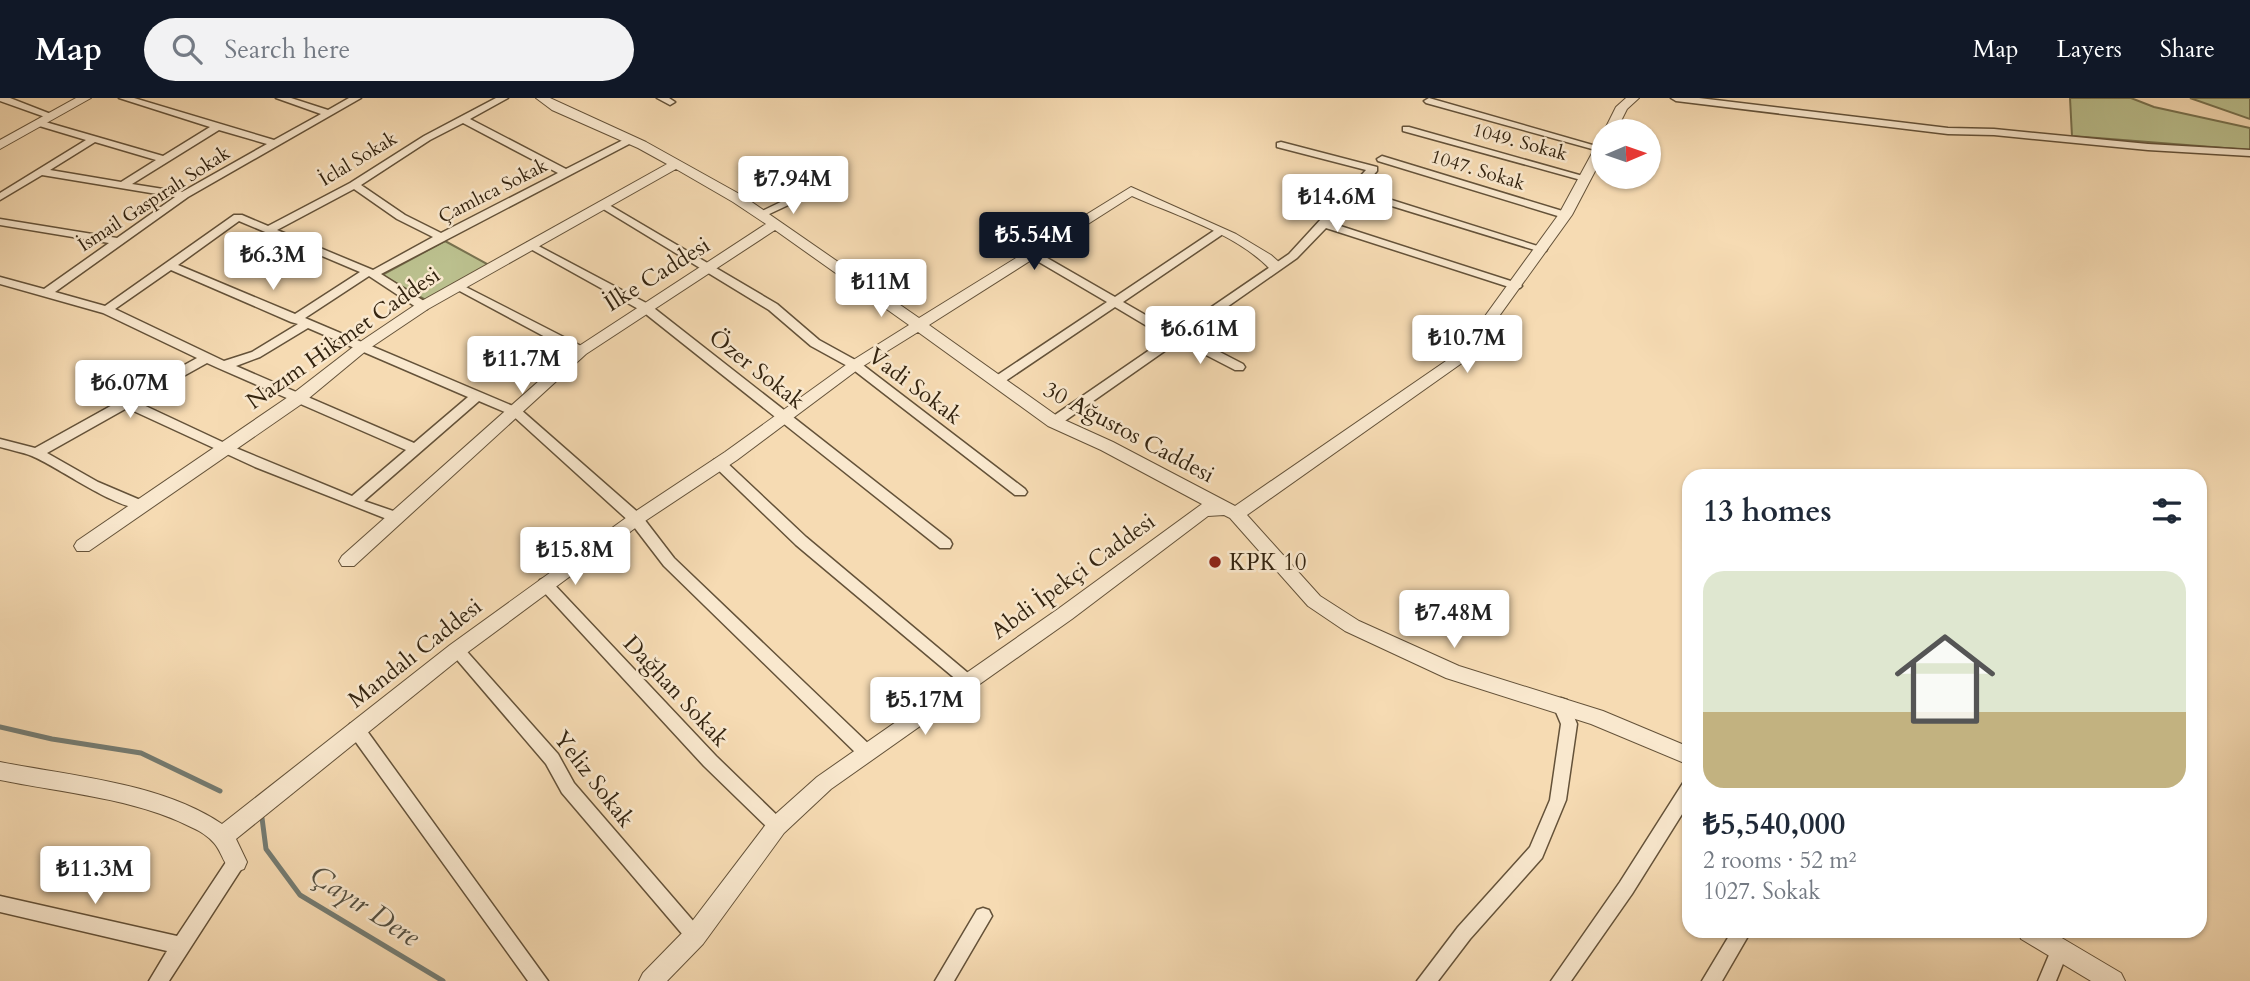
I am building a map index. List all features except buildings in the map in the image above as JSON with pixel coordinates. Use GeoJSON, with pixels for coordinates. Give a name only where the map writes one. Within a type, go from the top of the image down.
{"type":"FeatureCollection","features":[{"type":"Feature","properties":{"kind":"street"},"geometry":{"type":"LineString","coordinates":[[1,98],[45,120],[94,139],[164,159]]}},
{"type":"Feature","properties":{"kind":"street"},"geometry":{"type":"LineString","coordinates":[[0,145],[85,98]]}},
{"type":"Feature","properties":{"kind":"street"},"geometry":{"type":"LineString","coordinates":[[124,98],[274,143]]}},
{"type":"Feature","properties":{"kind":"street"},"geometry":{"type":"LineString","coordinates":[[281,98],[328,113]]}},
{"type":"Feature","properties":{"kind":"street","name":"İsmail Gaspıralı Sokak"},"geometry":{"type":"LineString","coordinates":[[47,292],[184,195],[356,98]]}},
{"type":"Feature","properties":{"kind":"street","name":"İclal Sokak"},"geometry":{"type":"LineString","coordinates":[[268,230],[354,185],[503,98]]}},
{"type":"Feature","properties":{"kind":"street","name":"30 Ağustos Caddesi"},"geometry":{"type":"LineString","coordinates":[[542,98],[676,164],[761,214],[1054,422],[1107,446],[1231,511]]}},
{"type":"Feature","properties":{"kind":"street"},"geometry":{"type":"LineString","coordinates":[[1616,119],[1622,107],[1633,98]]}},
{"type":"Feature","properties":{"kind":"street"},"geometry":{"type":"LineString","coordinates":[[1676,98],[1948,131],[1994,132],[2148,147],[2250,153]]}},
{"type":"Feature","properties":{"kind":"street"},"geometry":{"type":"LineString","coordinates":[[1429,102],[1591,144]]}},
{"type":"Feature","properties":{"kind":"street"},"geometry":{"type":"LineString","coordinates":[[463,119],[566,173]]}},
{"type":"Feature","properties":{"kind":"street"},"geometry":{"type":"LineString","coordinates":[[124,184],[220,125]]}},
{"type":"Feature","properties":{"kind":"street","name":"1049. Sokak"},"geometry":{"type":"LineString","coordinates":[[1406,129],[1585,178]]}},
{"type":"Feature","properties":{"kind":"street"},"geometry":{"type":"LineString","coordinates":[[0,197],[94,139]]}},
{"type":"Feature","properties":{"kind":"street","name":"Çamlıca Sokak"},"geometry":{"type":"LineString","coordinates":[[222,365],[237,364],[370,273],[630,140]]}},
{"type":"Feature","properties":{"kind":"street"},"geometry":{"type":"LineString","coordinates":[[1054,422],[1293,256],[1373,169],[1281,145]]}},
{"type":"Feature","properties":{"kind":"street","name":"1047. Sokak"},"geometry":{"type":"LineString","coordinates":[[1382,159],[1565,215]]}},
{"type":"Feature","properties":{"kind":"street","name":"Nazım Hikmet Caddesi"},"geometry":{"type":"LineString","coordinates":[[83,546],[297,398],[362,347],[423,306],[676,164]]}},
{"type":"Feature","properties":{"kind":"street","name":"Abdi İpekçi Caddesi"},"geometry":{"type":"LineString","coordinates":[[651,981],[695,936],[777,826],[824,783],[969,682],[1204,510],[1231,511],[1464,355],[1565,215],[1591,166]]}},
{"type":"Feature","properties":{"kind":"street"},"geometry":{"type":"LineString","coordinates":[[41,172],[184,195]]}},
{"type":"Feature","properties":{"kind":"street"},"geometry":{"type":"LineString","coordinates":[[354,185],[401,217],[440,237]]}},
{"type":"Feature","properties":{"kind":"street"},"geometry":{"type":"LineString","coordinates":[[761,214],[812,190]]}},
{"type":"Feature","properties":{"kind":"street","name":"Mandalı Caddesi"},"geometry":{"type":"LineString","coordinates":[[223,836],[457,650],[636,519],[785,417],[855,365],[1131,191],[1219,232]]}},
{"type":"Feature","properties":{"kind":"street"},"geometry":{"type":"LineString","coordinates":[[1354,191],[1542,249]]}},
{"type":"Feature","properties":{"kind":"street","name":"Vadi Sokak"},"geometry":{"type":"LineString","coordinates":[[604,205],[773,307],[815,343],[855,365],[1020,492]]}},
{"type":"Feature","properties":{"kind":"street"},"geometry":{"type":"LineString","coordinates":[[107,310],[238,218],[370,273],[423,306]]}},
{"type":"Feature","properties":{"kind":"street"},"geometry":{"type":"LineString","coordinates":[[0,222],[117,242]]}},
{"type":"Feature","properties":{"kind":"street"},"geometry":{"type":"LineString","coordinates":[[1325,224],[1516,286]]}},
{"type":"Feature","properties":{"kind":"street","name":"İlke Caddesi"},"geometry":{"type":"LineString","coordinates":[[348,561],[581,351],[774,225]]}},
{"type":"Feature","properties":{"kind":"street"},"geometry":{"type":"LineString","coordinates":[[997,382],[1219,232],[1249,245],[1271,260],[1275,266]]}},
{"type":"Feature","properties":{"kind":"street","name":"Özer Sokak"},"geometry":{"type":"LineString","coordinates":[[531,245],[646,309],[945,544]]}},
{"type":"Feature","properties":{"kind":"street"},"geometry":{"type":"LineString","coordinates":[[1031,253],[1176,336],[1239,367]]}},
{"type":"Feature","properties":{"kind":"street"},"geometry":{"type":"LineString","coordinates":[[172,266],[516,412],[636,519],[669,562],[867,752]]}},
{"type":"Feature","properties":{"kind":"street"},"geometry":{"type":"LineString","coordinates":[[0,280],[107,310],[206,358],[416,449]]}},
{"type":"Feature","properties":{"kind":"street"},"geometry":{"type":"LineString","coordinates":[[458,286],[581,351]]}},
{"type":"Feature","properties":{"kind":"street"},"geometry":{"type":"LineString","coordinates":[[37,453],[206,358]]}},
{"type":"Feature","properties":{"kind":"street"},"geometry":{"type":"LineString","coordinates":[[354,502],[478,395]]}},
{"type":"Feature","properties":{"kind":"street"},"geometry":{"type":"LineString","coordinates":[[127,403],[220,449],[397,518]]}},
{"type":"Feature","properties":{"kind":"street"},"geometry":{"type":"LineString","coordinates":[[0,443],[37,453],[93,485],[140,505]]}},
{"type":"Feature","properties":{"kind":"street"},"geometry":{"type":"LineString","coordinates":[[719,463],[801,541],[969,682]]}},
{"type":"Feature","properties":{"kind":"street"},"geometry":{"type":"LineString","coordinates":[[1231,511],[1314,601],[1352,626],[1453,671],[1597,717],[1682,753]]}},
{"type":"Feature","properties":{"kind":"street","name":"Dağhan Sokak"},"geometry":{"type":"LineString","coordinates":[[545,584],[709,761],[777,826]]}},
{"type":"Feature","properties":{"kind":"street","name":"Yeliz Sokak"},"geometry":{"type":"LineString","coordinates":[[457,650],[551,759],[568,788],[695,936]]}},
{"type":"Feature","properties":{"kind":"street"},"geometry":{"type":"LineString","coordinates":[[1426,981],[1464,933],[1536,852],[1558,800],[1569,724],[1560,705]]}},
{"type":"Feature","properties":{"kind":"street"},"geometry":{"type":"LineString","coordinates":[[356,729],[539,981]]}},
{"type":"Feature","properties":{"kind":"street"},"geometry":{"type":"LineString","coordinates":[[0,771],[158,804],[206,824],[223,836],[236,862],[158,981]]}},
{"type":"Feature","properties":{"kind":"street"},"geometry":{"type":"LineString","coordinates":[[1560,981],[1626,888],[1682,799]]}},
{"type":"Feature","properties":{"kind":"street"},"geometry":{"type":"LineString","coordinates":[[0,904],[182,946]]}},
{"type":"Feature","properties":{"kind":"street"},"geometry":{"type":"LineString","coordinates":[[944,981],[983,916]]}},
{"type":"Feature","properties":{"kind":"street"},"geometry":{"type":"LineString","coordinates":[[1711,981],[1738,938]]}},
{"type":"Feature","properties":{"kind":"street"},"geometry":{"type":"LineString","coordinates":[[2041,938],[2113,981]]}},
{"type":"Feature","properties":{"kind":"street"},"geometry":{"type":"LineString","coordinates":[[2047,981],[2060,949]]}},
{"type":"Feature","properties":{"kind":"green space"},"geometry":{"type":"Polygon","coordinates":[[[2070,98],[2131,98],[2154,107],[2250,128],[2250,150],[2072,136],[2070,98]]]}},
{"type":"Feature","properties":{"kind":"green space"},"geometry":{"type":"Polygon","coordinates":[[[2190,98],[2250,98],[2250,119],[2190,98]]]}},
{"type":"Feature","properties":{"kind":"green space"},"geometry":{"type":"Polygon","coordinates":[[[445,241],[489,265],[426,300],[382,275],[445,241]]]}},
{"type":"Feature","properties":{"kind":"waterway","name":"Çayır Dere"},"geometry":{"type":"LineString","coordinates":[[0,727],[52,739],[141,753],[220,791]]}},
{"type":"Feature","properties":{"kind":"waterway","name":"Çayır Dere"},"geometry":{"type":"LineString","coordinates":[[262,818],[266,849],[300,895],[443,981]]}},
{"type":"Feature","properties":{"kind":"place","name":"KPK 10"},"geometry":{"type":"Point","coordinates":[1215,562]}}]}
